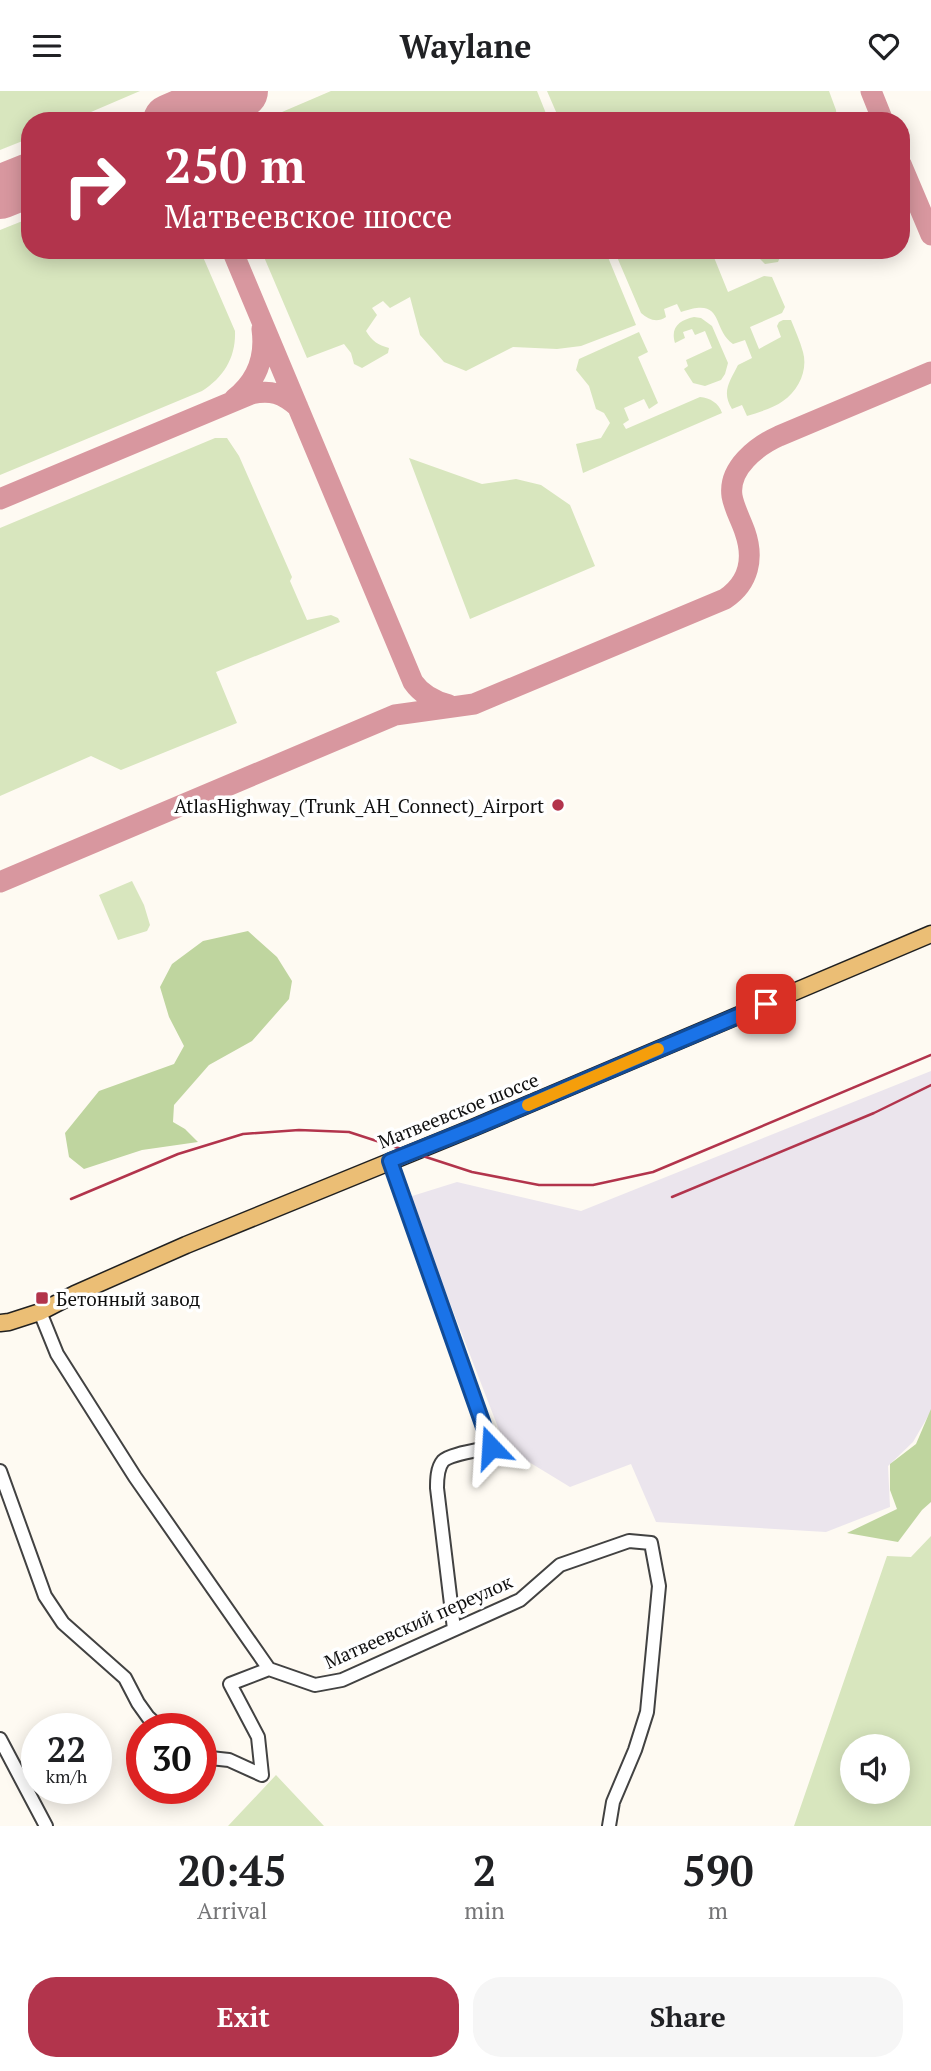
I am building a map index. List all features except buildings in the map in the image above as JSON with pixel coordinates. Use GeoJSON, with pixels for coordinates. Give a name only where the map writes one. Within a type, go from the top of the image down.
{"type":"FeatureCollection","features":[{"type":"Feature","properties":{"kind":"main road","name":"Матвеевское шоссе"},"geometry":{"type":"LineString","coordinates":[[0,1323],[40,1312],[186,1245],[475,1127],[931,934]]}},
{"type":"Feature","properties":{"kind":"street"},"geometry":{"type":"LineString","coordinates":[[390,1161],[491,1447],[448,1458],[440,1465],[437,1488],[454,1629]]}},
{"type":"Feature","properties":{"kind":"street"},"geometry":{"type":"LineString","coordinates":[[40,1312],[57,1354],[135,1477],[269,1669],[230,1684],[258,1737],[262,1775],[229,1760],[217,1759]]}},
{"type":"Feature","properties":{"kind":"street"},"geometry":{"type":"LineString","coordinates":[[0,1471],[45,1596],[63,1623],[125,1678],[145,1713]]}},
{"type":"Feature","properties":{"kind":"street","name":"Матвеевский переулок"},"geometry":{"type":"LineString","coordinates":[[269,1669],[315,1685],[342,1680],[520,1600],[560,1565],[629,1541],[652,1543],[659,1586],[647,1712],[635,1750],[612,1802],[609,1826]]}},
{"type":"Feature","properties":{"kind":"street"},"geometry":{"type":"LineString","coordinates":[[0,1739],[46,1826]]}},
{"type":"Feature","properties":{"kind":"shaded area"},"geometry":{"type":"Polygon","coordinates":[[[931,1071],[931,1411],[913,1442],[888,1466],[890,1507],[826,1532],[656,1522],[631,1464],[570,1487],[506,1448],[409,1197],[457,1182],[581,1211],[931,1071]]]}},
{"type":"Feature","properties":{"kind":"green space"},"geometry":{"type":"Polygon","coordinates":[[[0,91],[140,91],[91,112],[21,112],[21,142],[0,150],[0,91]]]}},
{"type":"Feature","properties":{"kind":"green space"},"geometry":{"type":"Polygon","coordinates":[[[331,91],[537,91],[545,112],[282,112],[331,91]]]}},
{"type":"Feature","properties":{"kind":"green space"},"geometry":{"type":"Polygon","coordinates":[[[547,91],[829,91],[836,112],[556,112],[547,91]]]}},
{"type":"Feature","properties":{"kind":"green space"},"geometry":{"type":"Polygon","coordinates":[[[21,222],[21,259],[204,259],[235,331],[231,358],[227,365],[217,379],[202,391],[0,475],[0,230],[21,222]]]}},
{"type":"Feature","properties":{"kind":"green space"},"geometry":{"type":"Polygon","coordinates":[[[265,259],[609,259],[636,325],[581,346],[557,349],[513,347],[466,371],[444,362],[420,335],[410,297],[390,308],[383,301],[372,308],[377,315],[366,331],[376,342],[389,348],[388,353],[362,368],[354,364],[351,353],[344,344],[307,358],[265,259]]]}},
{"type":"Feature","properties":{"kind":"green space"},"geometry":{"type":"Polygon","coordinates":[[[618,259],[715,259],[728,292],[764,276],[772,277],[785,307],[782,313],[750,327],[759,349],[781,337],[777,326],[779,322],[791,320],[804,359],[801,379],[794,391],[783,401],[747,416],[742,405],[732,409],[727,397],[730,381],[738,365],[752,358],[745,340],[733,344],[726,337],[715,316],[705,308],[681,312],[677,304],[664,309],[666,317],[659,320],[653,320],[641,313],[618,259]]]}},
{"type":"Feature","properties":{"kind":"green space"},"geometry":{"type":"Polygon","coordinates":[[[760,259],[779,259],[778,262],[765,264],[760,259]]]}},
{"type":"Feature","properties":{"kind":"green space"},"geometry":{"type":"Polygon","coordinates":[[[694,317],[701,318],[712,326],[728,363],[721,380],[705,386],[693,383],[684,369],[688,366],[686,360],[712,348],[705,331],[695,335],[692,329],[683,332],[685,338],[675,343],[674,337],[677,325],[694,317]]]}},
{"type":"Feature","properties":{"kind":"green space"},"geometry":{"type":"Polygon","coordinates":[[[639,332],[648,352],[638,357],[658,403],[649,409],[644,399],[624,408],[629,420],[623,424],[626,429],[700,397],[714,402],[722,413],[583,473],[576,444],[601,438],[610,423],[604,413],[596,409],[589,386],[576,370],[579,359],[639,332]]]}},
{"type":"Feature","properties":{"kind":"green space"},"geometry":{"type":"Polygon","coordinates":[[[215,438],[227,438],[239,456],[292,577],[290,581],[307,620],[331,615],[340,622],[216,672],[237,723],[121,770],[91,756],[0,796],[0,528],[215,438]]]}},
{"type":"Feature","properties":{"kind":"green space"},"geometry":{"type":"Polygon","coordinates":[[[409,458],[482,484],[516,479],[541,485],[570,505],[595,566],[470,619],[409,458]]]}},
{"type":"Feature","properties":{"kind":"green space"},"geometry":{"type":"Polygon","coordinates":[[[132,881],[150,925],[147,931],[118,940],[99,895],[132,881]]]}},
{"type":"Feature","properties":{"kind":"green space"},"geometry":{"type":"Polygon","coordinates":[[[248,931],[277,957],[292,981],[289,999],[252,1041],[209,1065],[174,1105],[173,1122],[198,1142],[142,1150],[84,1169],[69,1157],[65,1133],[99,1091],[174,1064],[184,1046],[169,1017],[160,987],[172,964],[203,941],[248,931]]]}},
{"type":"Feature","properties":{"kind":"green space"},"geometry":{"type":"Polygon","coordinates":[[[931,1409],[931,1502],[898,1542],[847,1533],[897,1509],[890,1490],[890,1464],[916,1444],[931,1409]]]}},
{"type":"Feature","properties":{"kind":"green space"},"geometry":{"type":"Polygon","coordinates":[[[931,1536],[931,1826],[794,1826],[887,1556],[911,1557],[931,1536]]]}},
{"type":"Feature","properties":{"kind":"green space"},"geometry":{"type":"Polygon","coordinates":[[[276,1775],[324,1826],[228,1826],[276,1775]]]}},
{"type":"Feature","properties":{"kind":"taxiway"},"geometry":{"type":"LineString","coordinates":[[871,91],[879,112]]}},
{"type":"Feature","properties":{"kind":"taxiway"},"geometry":{"type":"LineString","coordinates":[[910,185],[931,235]]}},
{"type":"Feature","properties":{"kind":"taxiway"},"geometry":{"type":"LineString","coordinates":[[236,259],[413,682],[429,697],[449,705]]}},
{"type":"Feature","properties":{"kind":"taxiway"},"geometry":{"type":"LineString","coordinates":[[234,399],[248,385],[258,369],[262,329]]}},
{"type":"Feature","properties":{"kind":"taxiway"},"geometry":{"type":"LineString","coordinates":[[0,882],[395,715],[474,704],[725,599],[740,585],[749,560],[748,542],[732,496],[735,476],[746,459],[779,436],[931,372]]}},
{"type":"Feature","properties":{"kind":"taxiway"},"geometry":{"type":"LineString","coordinates":[[0,499],[251,394],[276,394],[298,407]]}},
{"type":"Feature","properties":{"kind":"runway"},"geometry":{"type":"LineString","coordinates":[[191,112],[241,91]]}},
{"type":"Feature","properties":{"kind":"runway"},"geometry":{"type":"LineString","coordinates":[[0,192],[21,184]]}},
{"type":"Feature","properties":{"kind":"railway"},"geometry":{"type":"LineString","coordinates":[[71,1199],[178,1154],[243,1134],[299,1130],[349,1132],[472,1172],[539,1185],[593,1185],[653,1172],[931,1055]]}},
{"type":"Feature","properties":{"kind":"railway"},"geometry":{"type":"LineString","coordinates":[[672,1197],[874,1113],[931,1085]]}},
{"type":"Feature","properties":{"kind":"slow traffic"},"geometry":{"type":"LineString","coordinates":[[528,1105],[658,1049]]}},
{"type":"Feature","properties":{"kind":"place","name":"AtlasHighway_(Trunk_AH_Connect)_Airport"},"geometry":{"type":"Point","coordinates":[558,805]}},
{"type":"Feature","properties":{"kind":"place","name":"Бетонный завод"},"geometry":{"type":"Point","coordinates":[42,1298]}},
{"type":"Feature","properties":{"kind":"route"},"geometry":{"type":"LineString","coordinates":[[491,1447],[390,1161],[766,1004]]}}]}
